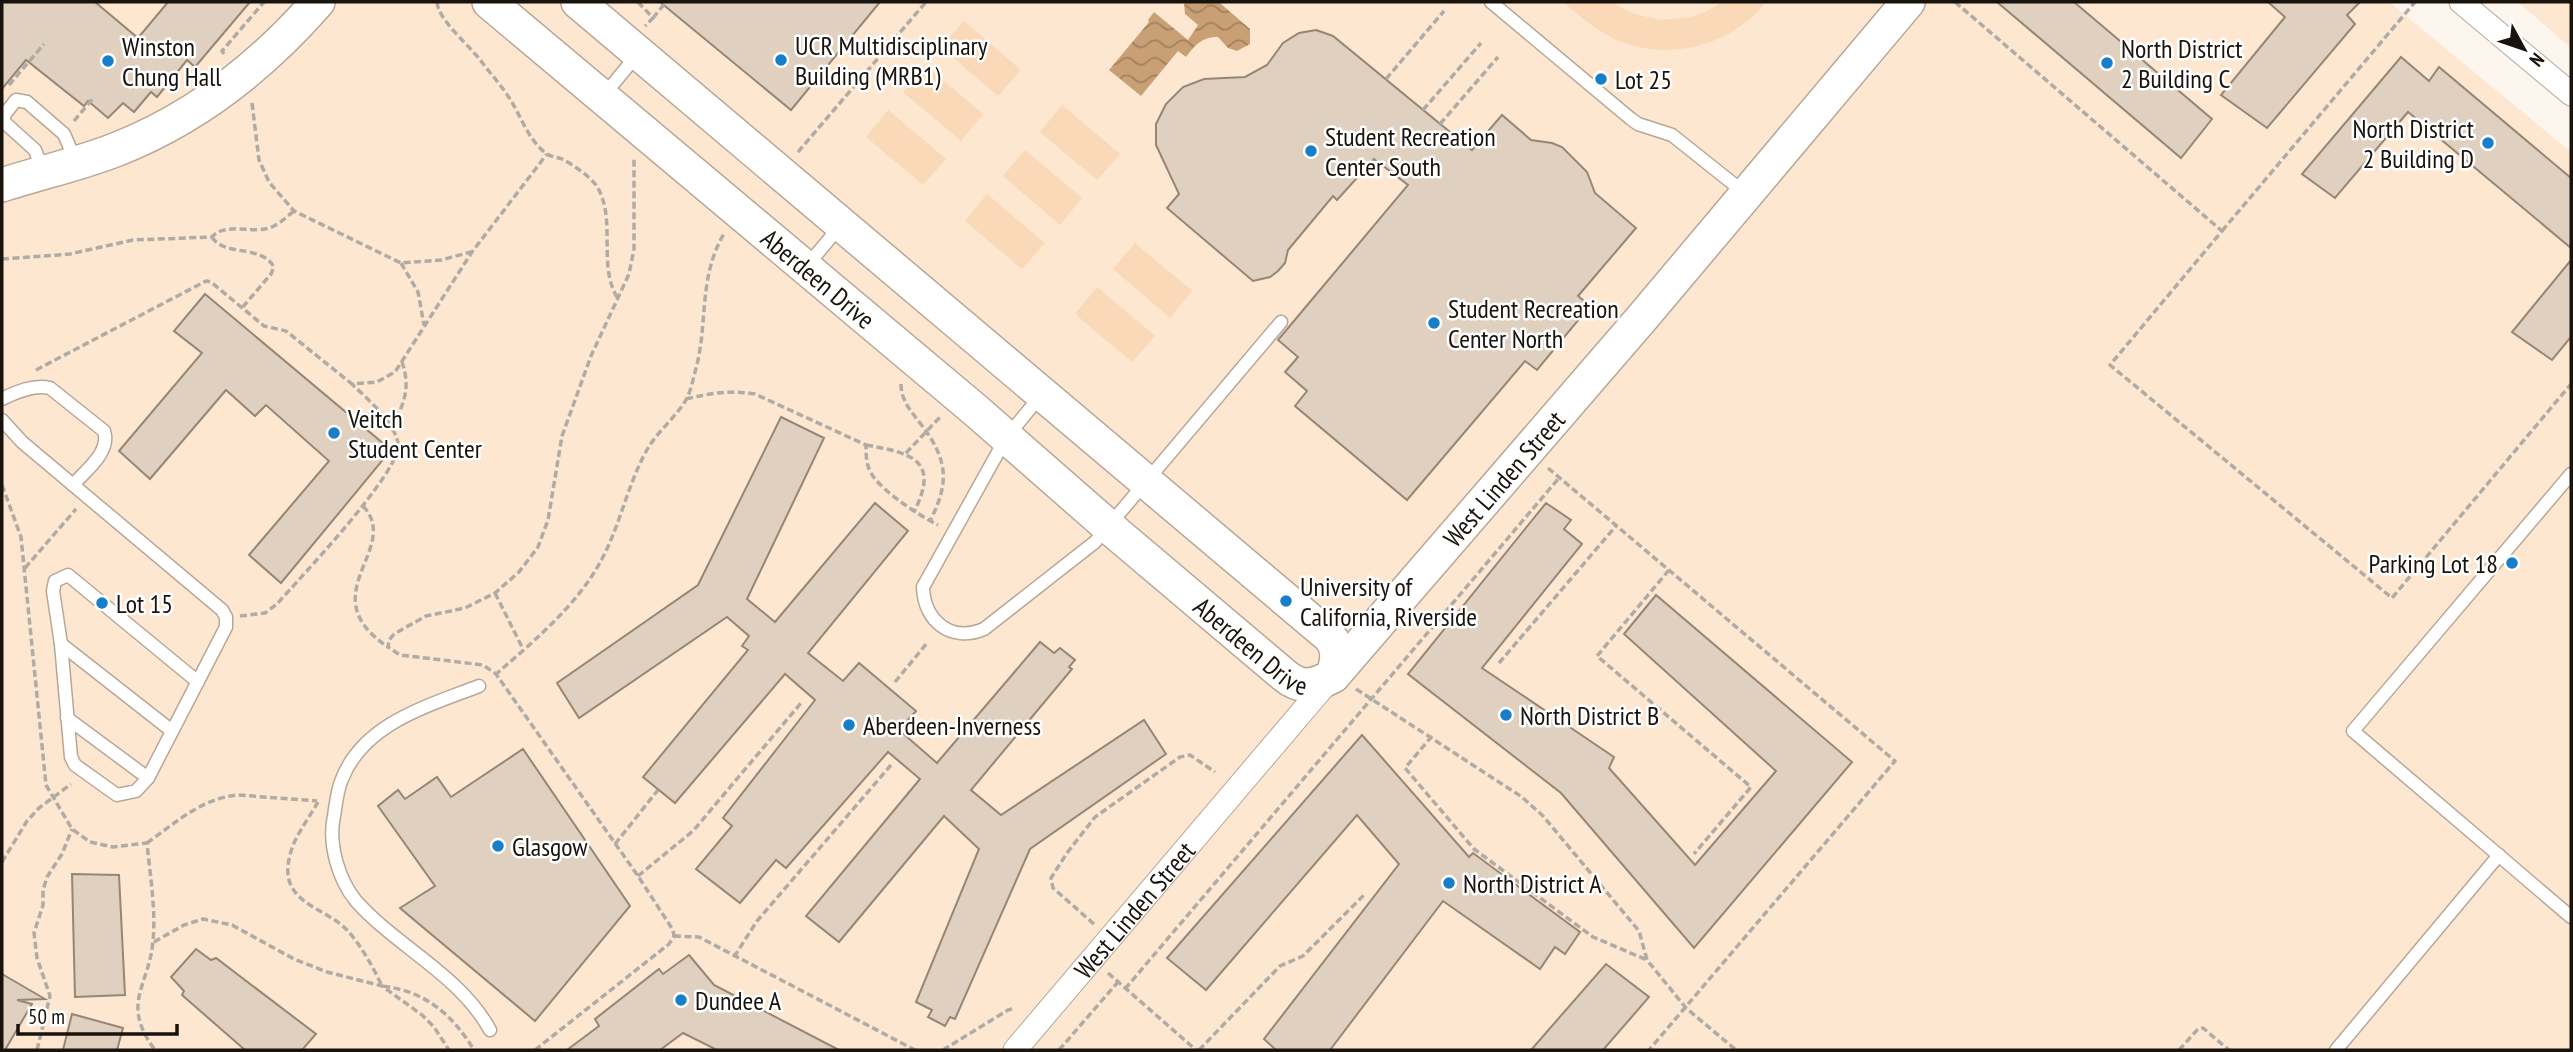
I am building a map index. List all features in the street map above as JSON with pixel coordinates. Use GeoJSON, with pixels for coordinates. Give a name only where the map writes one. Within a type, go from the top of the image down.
{"type":"FeatureCollection","features":[{"type":"Feature","properties":{"kind":"street"},"geometry":{"type":"LineString","coordinates":[[2,185],[114,151],[191,113],[245,75],[293,30],[318,2]]}},
{"type":"Feature","properties":{"kind":"street","name":"Aberdeen Drive"},"geometry":{"type":"LineString","coordinates":[[489,2],[1292,681],[1303,687],[1315,686],[1333,676],[1337,659],[1336,645],[1330,637],[779,173],[640,41],[578,2]]}},
{"type":"Feature","properties":{"kind":"street","name":"West Linden Street"},"geometry":{"type":"LineString","coordinates":[[1015,1050],[1908,2]]}},
{"type":"Feature","properties":{"kind":"street"},"geometry":{"type":"LineString","coordinates":[[2461,2],[2571,94]]}},
{"type":"Feature","properties":{"kind":"lane"},"geometry":{"type":"LineString","coordinates":[[1491,2],[1630,119],[1672,135],[1746,195]]}},
{"type":"Feature","properties":{"kind":"lane"},"geometry":{"type":"LineString","coordinates":[[601,98],[640,41]]}},
{"type":"Feature","properties":{"kind":"lane"},"geometry":{"type":"LineString","coordinates":[[43,172],[36,149],[4,122],[4,115],[16,100],[27,102],[64,134],[76,162]]}},
{"type":"Feature","properties":{"kind":"lane"},"geometry":{"type":"LineString","coordinates":[[804,268],[841,224]]}},
{"type":"Feature","properties":{"kind":"lane"},"geometry":{"type":"LineString","coordinates":[[1042,394],[1006,438],[923,587],[923,601],[940,625],[957,634],[970,635],[984,629],[1095,542],[1281,322]]}},
{"type":"Feature","properties":{"kind":"lane"},"geometry":{"type":"LineString","coordinates":[[2,399],[20,391],[43,386],[50,388],[104,431],[106,443],[102,452],[73,485]]}},
{"type":"Feature","properties":{"kind":"lane"},"geometry":{"type":"LineString","coordinates":[[2,420],[22,442],[222,610],[226,617],[226,627],[198,682],[148,778],[136,791],[117,795],[75,765],[71,757],[61,644],[53,591],[55,581],[68,575],[198,682]]}},
{"type":"Feature","properties":{"kind":"lane"},"geometry":{"type":"LineString","coordinates":[[2571,474],[2353,731],[2571,917]]}},
{"type":"Feature","properties":{"kind":"lane"},"geometry":{"type":"LineString","coordinates":[[61,644],[172,731]]}},
{"type":"Feature","properties":{"kind":"lane"},"geometry":{"type":"LineString","coordinates":[[479,686],[391,723],[364,746],[342,779],[332,824],[338,865],[354,898],[373,918],[465,996],[481,1013],[490,1030]]}},
{"type":"Feature","properties":{"kind":"lane"},"geometry":{"type":"LineString","coordinates":[[67,718],[148,778]]}},
{"type":"Feature","properties":{"kind":"lane"},"geometry":{"type":"LineString","coordinates":[[2336,1050],[2499,855]]}},
{"type":"Feature","properties":{"kind":"path"},"geometry":{"type":"LineString","coordinates":[[227,58],[222,51],[264,2]]}},
{"type":"Feature","properties":{"kind":"path"},"geometry":{"type":"LineString","coordinates":[[437,2],[437,8],[443,18],[474,51],[507,95],[535,142],[547,154],[562,159],[588,177],[597,187],[603,201],[611,287],[619,300]]}},
{"type":"Feature","properties":{"kind":"path"},"geometry":{"type":"LineString","coordinates":[[638,2],[653,18]]}},
{"type":"Feature","properties":{"kind":"path"},"geometry":{"type":"LineString","coordinates":[[640,41],[666,2]]}},
{"type":"Feature","properties":{"kind":"path"},"geometry":{"type":"LineString","coordinates":[[779,173],[926,2]]}},
{"type":"Feature","properties":{"kind":"path"},"geometry":{"type":"LineString","coordinates":[[1955,2],[2222,231]]}},
{"type":"Feature","properties":{"kind":"path"},"geometry":{"type":"LineString","coordinates":[[2415,2],[2110,365],[2392,598],[2571,384]]}},
{"type":"Feature","properties":{"kind":"path"},"geometry":{"type":"LineString","coordinates":[[1386,79],[1444,11]]}},
{"type":"Feature","properties":{"kind":"path"},"geometry":{"type":"LineString","coordinates":[[1423,110],[1482,43]]}},
{"type":"Feature","properties":{"kind":"path"},"geometry":{"type":"LineString","coordinates":[[2,94],[44,44]]}},
{"type":"Feature","properties":{"kind":"path"},"geometry":{"type":"LineString","coordinates":[[1440,124],[1498,57]]}},
{"type":"Feature","properties":{"kind":"path"},"geometry":{"type":"LineString","coordinates":[[80,126],[74,121],[94,97]]}},
{"type":"Feature","properties":{"kind":"path"},"geometry":{"type":"LineString","coordinates":[[250,98],[254,107],[259,160],[269,182],[294,211],[401,263],[441,260],[472,252]]}},
{"type":"Feature","properties":{"kind":"path"},"geometry":{"type":"LineString","coordinates":[[388,647],[394,634],[426,616],[465,608],[495,593],[519,572],[538,547],[548,520],[562,436],[591,356],[629,274],[634,249],[635,149]]}},
{"type":"Feature","properties":{"kind":"path"},"geometry":{"type":"LineString","coordinates":[[352,384],[377,382],[395,372],[472,252],[547,154]]}},
{"type":"Feature","properties":{"kind":"path"},"geometry":{"type":"LineString","coordinates":[[2,259],[70,254],[133,240],[212,237],[222,231],[265,229],[277,225],[294,211]]}},
{"type":"Feature","properties":{"kind":"path"},"geometry":{"type":"LineString","coordinates":[[496,674],[562,612],[587,582],[610,542],[635,473],[649,447],[687,399],[696,368],[711,261],[724,234],[741,215]]}},
{"type":"Feature","properties":{"kind":"path"},"geometry":{"type":"LineString","coordinates":[[212,237],[218,244],[262,255],[271,261],[274,267],[242,308]]}},
{"type":"Feature","properties":{"kind":"path"},"geometry":{"type":"LineString","coordinates":[[401,263],[418,292],[425,328]]}},
{"type":"Feature","properties":{"kind":"path"},"geometry":{"type":"LineString","coordinates":[[27,374],[205,281],[211,282],[264,326],[286,331],[352,384],[380,412],[399,443],[397,457],[363,506],[277,604],[265,613],[226,617]]}},
{"type":"Feature","properties":{"kind":"path"},"geometry":{"type":"LineString","coordinates":[[391,428],[404,406],[407,376],[402,362]]}},
{"type":"Feature","properties":{"kind":"path"},"geometry":{"type":"LineString","coordinates":[[905,375],[901,386],[902,397],[927,432],[938,454],[944,485],[942,498],[930,521]]}},
{"type":"Feature","properties":{"kind":"path"},"geometry":{"type":"LineString","coordinates":[[687,399],[716,392],[755,394],[866,445],[906,453],[922,470],[924,481],[914,512]]}},
{"type":"Feature","properties":{"kind":"path"},"geometry":{"type":"LineString","coordinates":[[906,453],[946,411]]}},
{"type":"Feature","properties":{"kind":"path"},"geometry":{"type":"LineString","coordinates":[[866,445],[870,472],[875,479],[914,512],[953,532]]}},
{"type":"Feature","properties":{"kind":"path"},"geometry":{"type":"LineString","coordinates":[[1527,451],[1895,761],[1649,1050]]}},
{"type":"Feature","properties":{"kind":"path"},"geometry":{"type":"LineString","coordinates":[[1125,989],[1559,478]]}},
{"type":"Feature","properties":{"kind":"path"},"geometry":{"type":"LineString","coordinates":[[25,568],[87,496]]}},
{"type":"Feature","properties":{"kind":"path"},"geometry":{"type":"LineString","coordinates":[[363,506],[373,516],[375,533],[355,589],[358,617],[367,629],[400,655],[483,665],[496,674],[673,930],[674,936],[669,944],[535,1050]]}},
{"type":"Feature","properties":{"kind":"path"},"geometry":{"type":"LineString","coordinates":[[1499,663],[1616,526]]}},
{"type":"Feature","properties":{"kind":"path"},"geometry":{"type":"LineString","coordinates":[[1669,570],[1597,656],[1751,787],[1694,854]]}},
{"type":"Feature","properties":{"kind":"path"},"geometry":{"type":"LineString","coordinates":[[495,593],[523,649]]}},
{"type":"Feature","properties":{"kind":"path"},"geometry":{"type":"LineString","coordinates":[[895,682],[927,643]]}},
{"type":"Feature","properties":{"kind":"path"},"geometry":{"type":"LineString","coordinates":[[1333,676],[1432,736],[1522,797],[1543,816],[1639,931],[1647,960],[1686,1008],[1736,1050]]}},
{"type":"Feature","properties":{"kind":"path"},"geometry":{"type":"LineString","coordinates":[[638,876],[693,831],[802,704]]}},
{"type":"Feature","properties":{"kind":"path"},"geometry":{"type":"LineString","coordinates":[[1432,736],[1405,768],[1474,849],[1593,937],[1647,960]]}},
{"type":"Feature","properties":{"kind":"path"},"geometry":{"type":"LineString","coordinates":[[1100,931],[1091,919],[1053,888],[1051,878],[1067,853],[1095,817],[1180,757],[1190,755],[1215,772]]}},
{"type":"Feature","properties":{"kind":"path"},"geometry":{"type":"LineString","coordinates":[[734,957],[757,921],[891,765]]}},
{"type":"Feature","properties":{"kind":"path"},"geometry":{"type":"LineString","coordinates":[[2,862],[27,821],[39,808],[71,784],[81,770]]}},
{"type":"Feature","properties":{"kind":"path"},"geometry":{"type":"LineString","coordinates":[[615,844],[658,790]]}},
{"type":"Feature","properties":{"kind":"path"},"geometry":{"type":"LineString","coordinates":[[147,843],[197,808],[225,796],[318,802]]}},
{"type":"Feature","properties":{"kind":"path"},"geometry":{"type":"LineString","coordinates":[[37,1050],[50,996],[37,958],[34,933],[43,905],[43,890],[47,877],[65,848],[72,829]]}},
{"type":"Feature","properties":{"kind":"path"},"geometry":{"type":"LineString","coordinates":[[1102,967],[1198,1050],[1280,966],[1303,956],[1366,893]]}},
{"type":"Feature","properties":{"kind":"path"},"geometry":{"type":"LineString","coordinates":[[153,943],[184,925],[203,919],[232,925],[294,959],[327,972],[382,986],[422,1015],[434,1027],[449,1050]]}},
{"type":"Feature","properties":{"kind":"path"},"geometry":{"type":"LineString","coordinates":[[674,936],[699,937],[915,1050]]}},
{"type":"Feature","properties":{"kind":"path"},"geometry":{"type":"LineString","coordinates":[[1059,1050],[1118,982]]}},
{"type":"Feature","properties":{"kind":"path"},"geometry":{"type":"LineString","coordinates":[[943,1050],[1016,1008]]}},
{"type":"Feature","properties":{"kind":"path"},"geometry":{"type":"LineString","coordinates":[[2179,1050],[2198,1029],[2203,1028],[2229,1050]]}},
{"type":"Feature","properties":{"kind":"path"},"geometry":{"type":"LineString","coordinates":[[1183,1050],[1188,1044]]}},
{"type":"Feature","properties":{"kind":"shaded area","name":"University of California, Riverside"},"geometry":{"type":"Polygon","coordinates":[[[2,2],[2389,2],[2571,152],[2571,1050],[2,1050],[2,2]]]}},
{"type":"Feature","properties":{"kind":"shaded area"},"geometry":{"type":"Polygon","coordinates":[[[1563,2],[1612,2],[1631,13],[1660,20],[1690,17],[1723,2],[1766,2],[1752,17],[1719,39],[1680,49],[1660,50],[1621,42],[1590,24],[1563,2]]]}},
{"type":"Feature","properties":{"kind":"shaded area"},"geometry":{"type":"Polygon","coordinates":[[[2518,2],[2571,2],[2571,48],[2518,2]]]}},
{"type":"Feature","properties":{"kind":"shaded area"},"geometry":{"type":"Polygon","coordinates":[[[964,21],[1021,70],[998,96],[941,47],[964,21]]]}},
{"type":"Feature","properties":{"kind":"shaded area"},"geometry":{"type":"Polygon","coordinates":[[[926,66],[983,114],[961,141],[903,92],[926,66]]]}},
{"type":"Feature","properties":{"kind":"shaded area"},"geometry":{"type":"Polygon","coordinates":[[[1062,105],[1120,154],[1097,180],[1040,132],[1062,105]]]}},
{"type":"Feature","properties":{"kind":"shaded area"},"geometry":{"type":"Polygon","coordinates":[[[888,110],[946,159],[923,185],[866,137],[888,110]]]}},
{"type":"Feature","properties":{"kind":"shaded area"},"geometry":{"type":"Polygon","coordinates":[[[1025,150],[1082,198],[1060,225],[1003,176],[1025,150]]]}},
{"type":"Feature","properties":{"kind":"shaded area"},"geometry":{"type":"Polygon","coordinates":[[[987,194],[1045,243],[1022,269],[965,221],[987,194]]]}},
{"type":"Feature","properties":{"kind":"shaded area"},"geometry":{"type":"Polygon","coordinates":[[[1135,243],[1192,291],[1170,318],[1113,269],[1135,243]]]}},
{"type":"Feature","properties":{"kind":"shaded area"},"geometry":{"type":"Polygon","coordinates":[[[1097,287],[1155,336],[1132,362],[1075,314],[1097,287]]]}},
{"type":"Feature","properties":{"kind":"water"},"geometry":{"type":"Polygon","coordinates":[[[1184,2],[1220,3],[1250,29],[1250,44],[1237,51],[1228,48],[1218,37],[1212,37],[1200,42],[1186,57],[1178,51],[1141,96],[1109,70],[1149,22],[1154,12],[1188,40],[1198,25],[1185,14],[1184,2]]]}},
{"type":"Feature","properties":{"kind":"building","name":"Winston Chung Hall"},"geometry":{"type":"Polygon","coordinates":[[[2,2],[95,2],[138,38],[168,2],[250,2],[195,67],[187,60],[157,97],[151,92],[134,112],[123,103],[108,118],[88,101],[84,106],[26,60],[2,89],[2,2]]]}},
{"type":"Feature","properties":{"kind":"building","name":"UCR Multidisciplinary Building (MRB1)"},"geometry":{"type":"Polygon","coordinates":[[[660,2],[880,2],[791,110],[660,2]]]}},
{"type":"Feature","properties":{"kind":"building","name":"North District 2 Building C"},"geometry":{"type":"Polygon","coordinates":[[[1997,2],[2074,2],[2212,119],[2181,158],[1997,2]]]}},
{"type":"Feature","properties":{"kind":"building","name":"North District 2 Building C"},"geometry":{"type":"Polygon","coordinates":[[[2268,2],[2360,2],[2347,15],[2355,24],[2267,128],[2221,95],[2285,17],[2268,2]]]}},
{"type":"Feature","properties":{"kind":"building","name":"Student Recreation Center North"},"geometry":{"type":"Polygon","coordinates":[[[1316,30],[1333,36],[1472,150],[1502,115],[1531,140],[1562,147],[1587,172],[1595,193],[1636,228],[1578,296],[1590,306],[1537,370],[1525,361],[1407,500],[1295,406],[1307,391],[1285,372],[1298,357],[1278,340],[1408,185],[1374,159],[1337,200],[1333,196],[1288,250],[1285,263],[1278,271],[1270,277],[1253,281],[1167,208],[1179,194],[1156,145],[1156,124],[1166,104],[1183,87],[1204,79],[1245,77],[1267,65],[1283,43],[1299,33],[1316,30]]]}},
{"type":"Feature","properties":{"kind":"building","name":"North District 2 Building D"},"geometry":{"type":"Polygon","coordinates":[[[2401,57],[2429,81],[2439,67],[2571,178],[2571,248],[2408,112],[2335,198],[2302,174],[2401,57]]]}},
{"type":"Feature","properties":{"kind":"building"},"geometry":{"type":"Polygon","coordinates":[[[2571,260],[2571,337],[2552,360],[2512,332],[2571,260]]]}},
{"type":"Feature","properties":{"kind":"building","name":"Veitch Student Center"},"geometry":{"type":"Polygon","coordinates":[[[205,294],[391,450],[281,583],[249,555],[329,461],[266,405],[255,416],[226,390],[150,479],[119,451],[202,353],[174,331],[205,294]]]}},
{"type":"Feature","properties":{"kind":"building","name":"Aberdeen-Inverness"},"geometry":{"type":"Polygon","coordinates":[[[781,417],[824,438],[747,599],[775,622],[875,503],[908,531],[808,653],[843,681],[859,663],[916,711],[899,730],[937,763],[1040,642],[1054,653],[1060,648],[1075,660],[1069,667],[1072,669],[971,790],[1001,815],[1144,720],[1166,754],[1030,849],[955,1019],[950,1017],[945,1026],[928,1017],[932,1010],[916,1002],[979,849],[944,816],[839,942],[806,916],[920,779],[888,752],[786,868],[776,860],[740,903],[696,869],[732,826],[723,818],[815,700],[785,674],[675,803],[643,777],[748,650],[742,646],[749,636],[727,617],[579,718],[557,683],[698,585],[781,417]]]}},
{"type":"Feature","properties":{"kind":"building","name":"North District B"},"geometry":{"type":"Polygon","coordinates":[[[1546,503],[1571,520],[1564,529],[1582,544],[1482,668],[1614,757],[1609,768],[1695,865],[1776,771],[1624,634],[1656,595],[1852,762],[1694,948],[1561,793],[1408,674],[1546,503]]]}},
{"type":"Feature","properties":{"kind":"building","name":"North District A"},"geometry":{"type":"Polygon","coordinates":[[[1362,735],[1469,857],[1473,853],[1580,932],[1565,954],[1555,947],[1540,969],[1443,901],[1330,1050],[1276,1050],[1264,1039],[1399,864],[1357,815],[1206,990],[1167,958],[1362,735]]]}},
{"type":"Feature","properties":{"kind":"building","name":"Glasgow"},"geometry":{"type":"Polygon","coordinates":[[[523,749],[630,906],[535,1021],[400,908],[435,886],[378,806],[398,790],[405,799],[437,777],[451,797],[523,749]]]}},
{"type":"Feature","properties":{"kind":"building"},"geometry":{"type":"Polygon","coordinates":[[[72,874],[119,875],[125,995],[75,997],[72,874]]]}},
{"type":"Feature","properties":{"kind":"building"},"geometry":{"type":"Polygon","coordinates":[[[196,949],[211,960],[216,958],[316,1034],[302,1050],[245,1050],[182,995],[184,991],[171,977],[196,949]]]}},
{"type":"Feature","properties":{"kind":"building","name":"Dundee A"},"geometry":{"type":"Polygon","coordinates":[[[689,955],[714,985],[839,1050],[717,1050],[683,1033],[660,1050],[567,1050],[599,1026],[595,1019],[659,969],[663,974],[689,955]]]}},
{"type":"Feature","properties":{"kind":"building","name":"North District A"},"geometry":{"type":"Polygon","coordinates":[[[1606,964],[1649,997],[1603,1050],[1531,1050],[1606,964]]]}},
{"type":"Feature","properties":{"kind":"building"},"geometry":{"type":"Polygon","coordinates":[[[2,974],[45,999],[17,1000],[32,1004],[5,1050],[2,1050],[2,974]]]}},
{"type":"Feature","properties":{"kind":"building"},"geometry":{"type":"Polygon","coordinates":[[[72,1014],[123,1028],[117,1050],[63,1050],[72,1014]]]}},
{"type":"Feature","properties":{"kind":"place","name":"UCR Multidisciplinary Building (MRB1)"},"geometry":{"type":"Point","coordinates":[781,60]}},
{"type":"Feature","properties":{"kind":"place","name":"Winston Chung Hall"},"geometry":{"type":"Point","coordinates":[108,61]}},
{"type":"Feature","properties":{"kind":"place","name":"North District 2 Building C"},"geometry":{"type":"Point","coordinates":[2107,63]}},
{"type":"Feature","properties":{"kind":"place","name":"Lot 25"},"geometry":{"type":"Point","coordinates":[1601,79]}},
{"type":"Feature","properties":{"kind":"place","name":"North District 2 Building D"},"geometry":{"type":"Point","coordinates":[2488,143]}},
{"type":"Feature","properties":{"kind":"place","name":"Student Recreation Center South"},"geometry":{"type":"Point","coordinates":[1311,151]}},
{"type":"Feature","properties":{"kind":"place","name":"Student Recreation Center North"},"geometry":{"type":"Point","coordinates":[1434,323]}},
{"type":"Feature","properties":{"kind":"place","name":"Veitch Student Center"},"geometry":{"type":"Point","coordinates":[334,433]}},
{"type":"Feature","properties":{"kind":"place","name":"Parking Lot 18"},"geometry":{"type":"Point","coordinates":[2512,563]}},
{"type":"Feature","properties":{"kind":"place","name":"University of California, Riverside"},"geometry":{"type":"Point","coordinates":[1286,601]}},
{"type":"Feature","properties":{"kind":"place","name":"Lot 15"},"geometry":{"type":"Point","coordinates":[102,603]}},
{"type":"Feature","properties":{"kind":"place","name":"North District B"},"geometry":{"type":"Point","coordinates":[1506,715]}},
{"type":"Feature","properties":{"kind":"place","name":"Aberdeen-Inverness"},"geometry":{"type":"Point","coordinates":[849,725]}},
{"type":"Feature","properties":{"kind":"place","name":"Glasgow"},"geometry":{"type":"Point","coordinates":[498,846]}},
{"type":"Feature","properties":{"kind":"place","name":"North District A"},"geometry":{"type":"Point","coordinates":[1449,883]}},
{"type":"Feature","properties":{"kind":"place","name":"Dundee A"},"geometry":{"type":"Point","coordinates":[681,1000]}}]}
